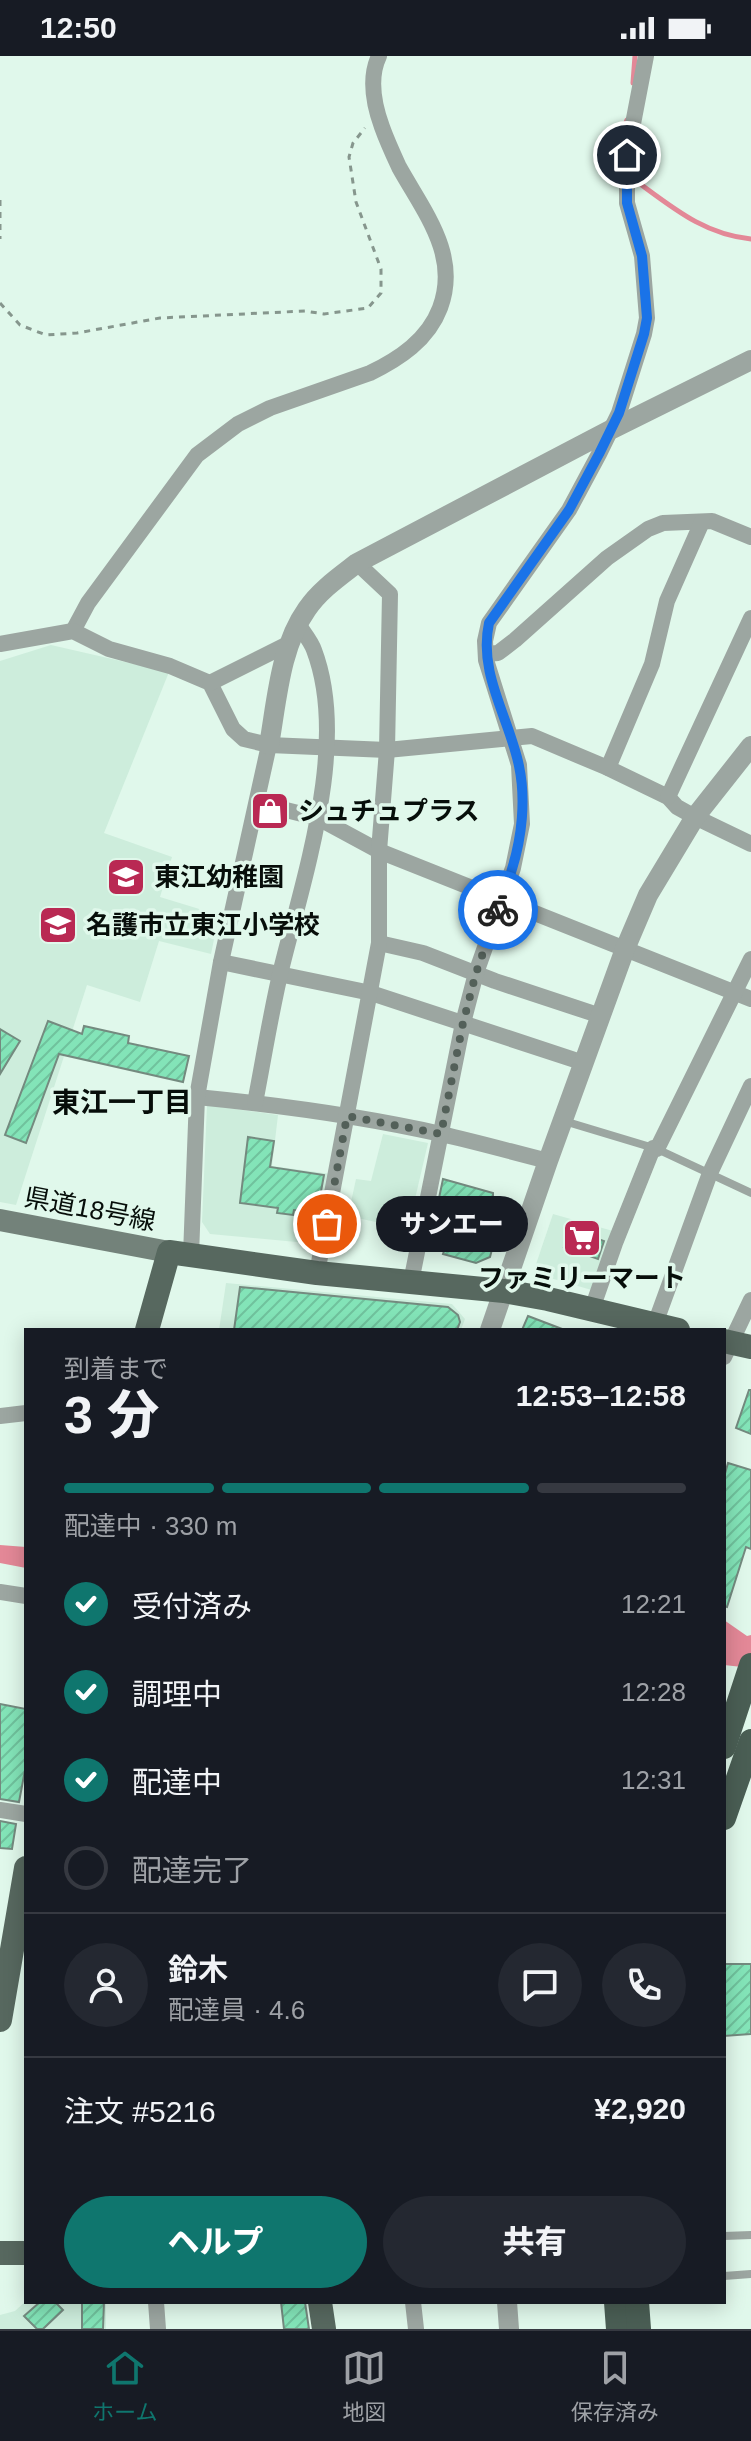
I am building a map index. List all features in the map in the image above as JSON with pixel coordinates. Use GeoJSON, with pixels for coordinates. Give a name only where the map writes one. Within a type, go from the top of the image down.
{"type":"FeatureCollection","features":[{"type":"Feature","properties":{"kind":"highway"},"geometry":{"type":"LineString","coordinates":[[726,1741],[749,1670]]}},
{"type":"Feature","properties":{"kind":"highway"},"geometry":{"type":"LineString","coordinates":[[726,1812],[751,1741]]}},
{"type":"Feature","properties":{"kind":"highway"},"geometry":{"type":"LineString","coordinates":[[616,2304],[618,2329]]}},
{"type":"Feature","properties":{"kind":"highway"},"geometry":{"type":"LineString","coordinates":[[637,2304],[639,2329]]}},
{"type":"Feature","properties":{"kind":"main road","name":"県道18号線"},"geometry":{"type":"LineString","coordinates":[[0,1220],[180,1254]]}},
{"type":"Feature","properties":{"kind":"main road"},"geometry":{"type":"LineString","coordinates":[[148,1328],[180,1254],[317,1273],[504,1291],[666,1327]]}},
{"type":"Feature","properties":{"kind":"main road"},"geometry":{"type":"LineString","coordinates":[[0,2020],[24,1881]]}},
{"type":"Feature","properties":{"kind":"main road"},"geometry":{"type":"LineString","coordinates":[[0,2253],[24,2253]]}},
{"type":"Feature","properties":{"kind":"main road"},"geometry":{"type":"LineString","coordinates":[[320,2304],[324,2329]]}},
{"type":"Feature","properties":{"kind":"street"},"geometry":{"type":"LineString","coordinates":[[73,631],[88,603],[206,447],[238,424],[270,408],[384,366],[416,343],[436,319],[447,285],[445,262],[428,216],[398,164],[377,112],[373,77],[379,56]]}},
{"type":"Feature","properties":{"kind":"street"},"geometry":{"type":"LineString","coordinates":[[411,1282],[463,1023],[476,973],[513,868],[522,824],[519,765],[486,654],[489,623],[569,510],[612,429],[647,318],[642,256],[627,203],[627,155],[646,56]]}},
{"type":"Feature","properties":{"kind":"street"},"geometry":{"type":"LineString","coordinates":[[180,1254],[197,1097],[221,962],[258,803],[283,667],[306,610],[357,563],[751,360]]}},
{"type":"Feature","properties":{"kind":"street"},"geometry":{"type":"LineString","coordinates":[[486,654],[498,653],[515,640],[607,558],[648,529],[663,523],[712,521],[751,537]]}},
{"type":"Feature","properties":{"kind":"street"},"geometry":{"type":"LineString","coordinates":[[608,768],[652,664],[667,601],[702,522]]}},
{"type":"Feature","properties":{"kind":"street"},"geometry":{"type":"LineString","coordinates":[[317,1273],[379,943],[379,851],[387,750],[390,594],[357,563]]}},
{"type":"Feature","properties":{"kind":"street"},"geometry":{"type":"LineString","coordinates":[[668,797],[751,618]]}},
{"type":"Feature","properties":{"kind":"street"},"geometry":{"type":"LineString","coordinates":[[0,644],[73,631],[109,649],[170,666],[210,683],[233,729],[244,739],[269,745],[387,750],[532,736],[668,797],[677,807],[751,844]]}},
{"type":"Feature","properties":{"kind":"street"},"geometry":{"type":"LineString","coordinates":[[210,683],[294,634]]}},
{"type":"Feature","properties":{"kind":"street"},"geometry":{"type":"LineString","coordinates":[[255,1103],[280,974],[318,818],[327,748],[327,707],[314,649],[294,634]]}},
{"type":"Feature","properties":{"kind":"street"},"geometry":{"type":"LineString","coordinates":[[491,1328],[625,949],[648,895],[695,817],[751,746]]}},
{"type":"Feature","properties":{"kind":"street"},"geometry":{"type":"LineString","coordinates":[[258,803],[318,818],[379,851],[743,996]]}},
{"type":"Feature","properties":{"kind":"street"},"geometry":{"type":"LineString","coordinates":[[379,943],[423,953],[601,1016]]}},
{"type":"Feature","properties":{"kind":"street"},"geometry":{"type":"LineString","coordinates":[[592,1309],[615,1243],[655,1149],[743,996],[751,959]]}},
{"type":"Feature","properties":{"kind":"street"},"geometry":{"type":"LineString","coordinates":[[221,962],[371,993],[584,1063]]}},
{"type":"Feature","properties":{"kind":"street"},"geometry":{"type":"LineString","coordinates":[[666,1327],[710,1173],[751,1086]]}},
{"type":"Feature","properties":{"kind":"street"},"geometry":{"type":"LineString","coordinates":[[197,1097],[347,1116],[441,1134],[548,1161]]}},
{"type":"Feature","properties":{"kind":"street"},"geometry":{"type":"LineString","coordinates":[[733,1347],[751,1300]]}},
{"type":"Feature","properties":{"kind":"street"},"geometry":{"type":"LineString","coordinates":[[0,1416],[24,1413]]}},
{"type":"Feature","properties":{"kind":"street"},"geometry":{"type":"LineString","coordinates":[[0,1592],[24,1596]]}},
{"type":"Feature","properties":{"kind":"street"},"geometry":{"type":"LineString","coordinates":[[0,1810],[24,1814]]}},
{"type":"Feature","properties":{"kind":"street"},"geometry":{"type":"LineString","coordinates":[[156,2304],[158,2329]]}},
{"type":"Feature","properties":{"kind":"street"},"geometry":{"type":"LineString","coordinates":[[413,2304],[416,2329]]}},
{"type":"Feature","properties":{"kind":"street"},"geometry":{"type":"LineString","coordinates":[[507,2304],[509,2329]]}},
{"type":"Feature","properties":{"kind":"lane"},"geometry":{"type":"LineString","coordinates":[[564,1121],[655,1149],[751,1193]]}},
{"type":"Feature","properties":{"kind":"lane"},"geometry":{"type":"LineString","coordinates":[[726,2236],[751,2235]]}},
{"type":"Feature","properties":{"kind":"lane"},"geometry":{"type":"LineString","coordinates":[[726,2276],[751,2274]]}},
{"type":"Feature","properties":{"kind":"path"},"geometry":{"type":"LineString","coordinates":[[0,303],[20,325],[46,335],[77,333],[160,318],[305,311],[324,314],[368,308],[381,293],[381,269],[356,202],[349,157],[353,143],[377,112]]}},
{"type":"Feature","properties":{"kind":"path"},"geometry":{"type":"LineString","coordinates":[[0,200],[0,239]]}},
{"type":"Feature","properties":{"kind":"shaded area","name":"名護市立東江小学校"},"geometry":{"type":"Polygon","coordinates":[[[51,645],[169,672],[104,833],[172,857],[160,897],[219,915],[211,954],[159,941],[140,1002],[87,985],[16,1205],[0,1202],[0,661],[51,645]]]}},
{"type":"Feature","properties":{"kind":"shaded area"},"geometry":{"type":"Polygon","coordinates":[[[207,1105],[278,1115],[272,1166],[331,1174],[318,1244],[210,1234],[202,1222],[207,1105]]]}},
{"type":"Feature","properties":{"kind":"shaded area"},"geometry":{"type":"Polygon","coordinates":[[[383,1134],[428,1143],[408,1229],[348,1216],[356,1179],[371,1181],[383,1134]]]}},
{"type":"Feature","properties":{"kind":"shaded area"},"geometry":{"type":"Polygon","coordinates":[[[553,1214],[613,1231],[595,1291],[533,1273],[553,1214]]]}},
{"type":"Feature","properties":{"kind":"shaded area"},"geometry":{"type":"Polygon","coordinates":[[[226,1283],[452,1304],[465,1319],[462,1328],[219,1328],[226,1283]]]}},
{"type":"Feature","properties":{"kind":"shaded area"},"geometry":{"type":"Polygon","coordinates":[[[0,1545],[24,1547],[24,1568],[0,1563],[0,1545]]]}},
{"type":"Feature","properties":{"kind":"shaded area"},"geometry":{"type":"Polygon","coordinates":[[[726,1621],[747,1636],[751,1635],[751,1668],[726,1665],[726,1621]]]}},
{"type":"Feature","properties":{"kind":"shaded area"},"geometry":{"type":"Polygon","coordinates":[[[24,2303],[106,2304],[106,2329],[0,2329],[0,2315],[15,2311],[24,2303]]]}},
{"type":"Feature","properties":{"kind":"building"},"geometry":{"type":"Polygon","coordinates":[[[48,1021],[82,1034],[84,1026],[129,1036],[128,1043],[189,1056],[183,1082],[59,1054],[26,1143],[5,1135],[48,1021]]]}},
{"type":"Feature","properties":{"kind":"building"},"geometry":{"type":"Polygon","coordinates":[[[0,1029],[20,1041],[0,1074],[0,1029]]]}},
{"type":"Feature","properties":{"kind":"building"},"geometry":{"type":"Polygon","coordinates":[[[248,1137],[274,1141],[270,1167],[324,1175],[317,1213],[294,1210],[293,1215],[277,1213],[278,1208],[240,1203],[248,1137]]]}},
{"type":"Feature","properties":{"kind":"building"},"geometry":{"type":"Polygon","coordinates":[[[443,1179],[493,1193],[493,1199],[504,1203],[490,1257],[476,1263],[443,1254],[444,1251],[437,1249],[445,1225],[434,1222],[443,1179]]]}},
{"type":"Feature","properties":{"kind":"building","name":"ファミリーマート"},"geometry":{"type":"Polygon","coordinates":[[[573,1222],[590,1228],[587,1235],[604,1241],[598,1259],[564,1247],[573,1222]]]}},
{"type":"Feature","properties":{"kind":"building"},"geometry":{"type":"Polygon","coordinates":[[[240,1287],[448,1307],[458,1315],[460,1322],[458,1328],[234,1328],[240,1287]]]}},
{"type":"Feature","properties":{"kind":"building"},"geometry":{"type":"Polygon","coordinates":[[[528,1316],[559,1328],[523,1328],[528,1316]]]}},
{"type":"Feature","properties":{"kind":"building"},"geometry":{"type":"Polygon","coordinates":[[[751,1390],[751,1434],[736,1428],[751,1390]]]}},
{"type":"Feature","properties":{"kind":"building"},"geometry":{"type":"Polygon","coordinates":[[[728,1463],[751,1470],[751,1549],[746,1547],[727,1607],[726,1607],[728,1463]]]}},
{"type":"Feature","properties":{"kind":"building"},"geometry":{"type":"Polygon","coordinates":[[[0,1704],[24,1709],[24,1776],[19,1802],[0,1799],[0,1704]]]}},
{"type":"Feature","properties":{"kind":"building"},"geometry":{"type":"Polygon","coordinates":[[[0,1821],[16,1824],[12,1849],[0,1848],[0,1821]]]}},
{"type":"Feature","properties":{"kind":"building"},"geometry":{"type":"Polygon","coordinates":[[[726,1964],[751,1964],[751,2034],[726,2036],[726,1964]]]}},
{"type":"Feature","properties":{"kind":"building"},"geometry":{"type":"Polygon","coordinates":[[[38,2304],[57,2304],[63,2310],[43,2329],[37,2329],[24,2316],[38,2304]]]}},
{"type":"Feature","properties":{"kind":"building"},"geometry":{"type":"Polygon","coordinates":[[[82,2304],[104,2304],[103,2329],[82,2329],[82,2304]]]}},
{"type":"Feature","properties":{"kind":"building"},"geometry":{"type":"Polygon","coordinates":[[[281,2304],[305,2304],[309,2329],[284,2329],[281,2304]]]}},
{"type":"Feature","properties":{"kind":"waterway"},"geometry":{"type":"LineString","coordinates":[[633,83],[635,56]]}},
{"type":"Feature","properties":{"kind":"waterway"},"geometry":{"type":"LineString","coordinates":[[620,160],[618,144],[627,120]]}},
{"type":"Feature","properties":{"kind":"waterway"},"geometry":{"type":"LineString","coordinates":[[632,178],[702,225],[751,239]]}},
{"type":"Feature","properties":{"kind":"way so far"},"geometry":{"type":"LineString","coordinates":[[327,1224],[347,1116],[441,1134],[463,1023],[498,910]]}},
{"type":"Feature","properties":{"kind":"place","name":"シュチュプラス"},"geometry":{"type":"Point","coordinates":[270,811]}},
{"type":"Feature","properties":{"kind":"place","name":"東江幼稚園"},"geometry":{"type":"Point","coordinates":[126,877]}},
{"type":"Feature","properties":{"kind":"place","name":"名護市立東江小学校"},"geometry":{"type":"Point","coordinates":[58,925]}},
{"type":"Feature","properties":{"kind":"place","name":"サンエー"},"geometry":{"type":"Point","coordinates":[327,1224]}},
{"type":"Feature","properties":{"kind":"place","name":"ファミリーマート"},"geometry":{"type":"Point","coordinates":[582,1238]}},
{"type":"Feature","properties":{"kind":"district","name":"東江一丁目"},"geometry":{"type":"Point","coordinates":[122,1102]}},
{"type":"Feature","properties":{"kind":"route"},"geometry":{"type":"LineString","coordinates":[[498,910],[513,868],[522,824],[521,795],[519,765],[486,660],[485,641],[489,623],[569,510],[612,429],[644,334],[647,318],[642,256],[627,203],[627,155]]}}]}
